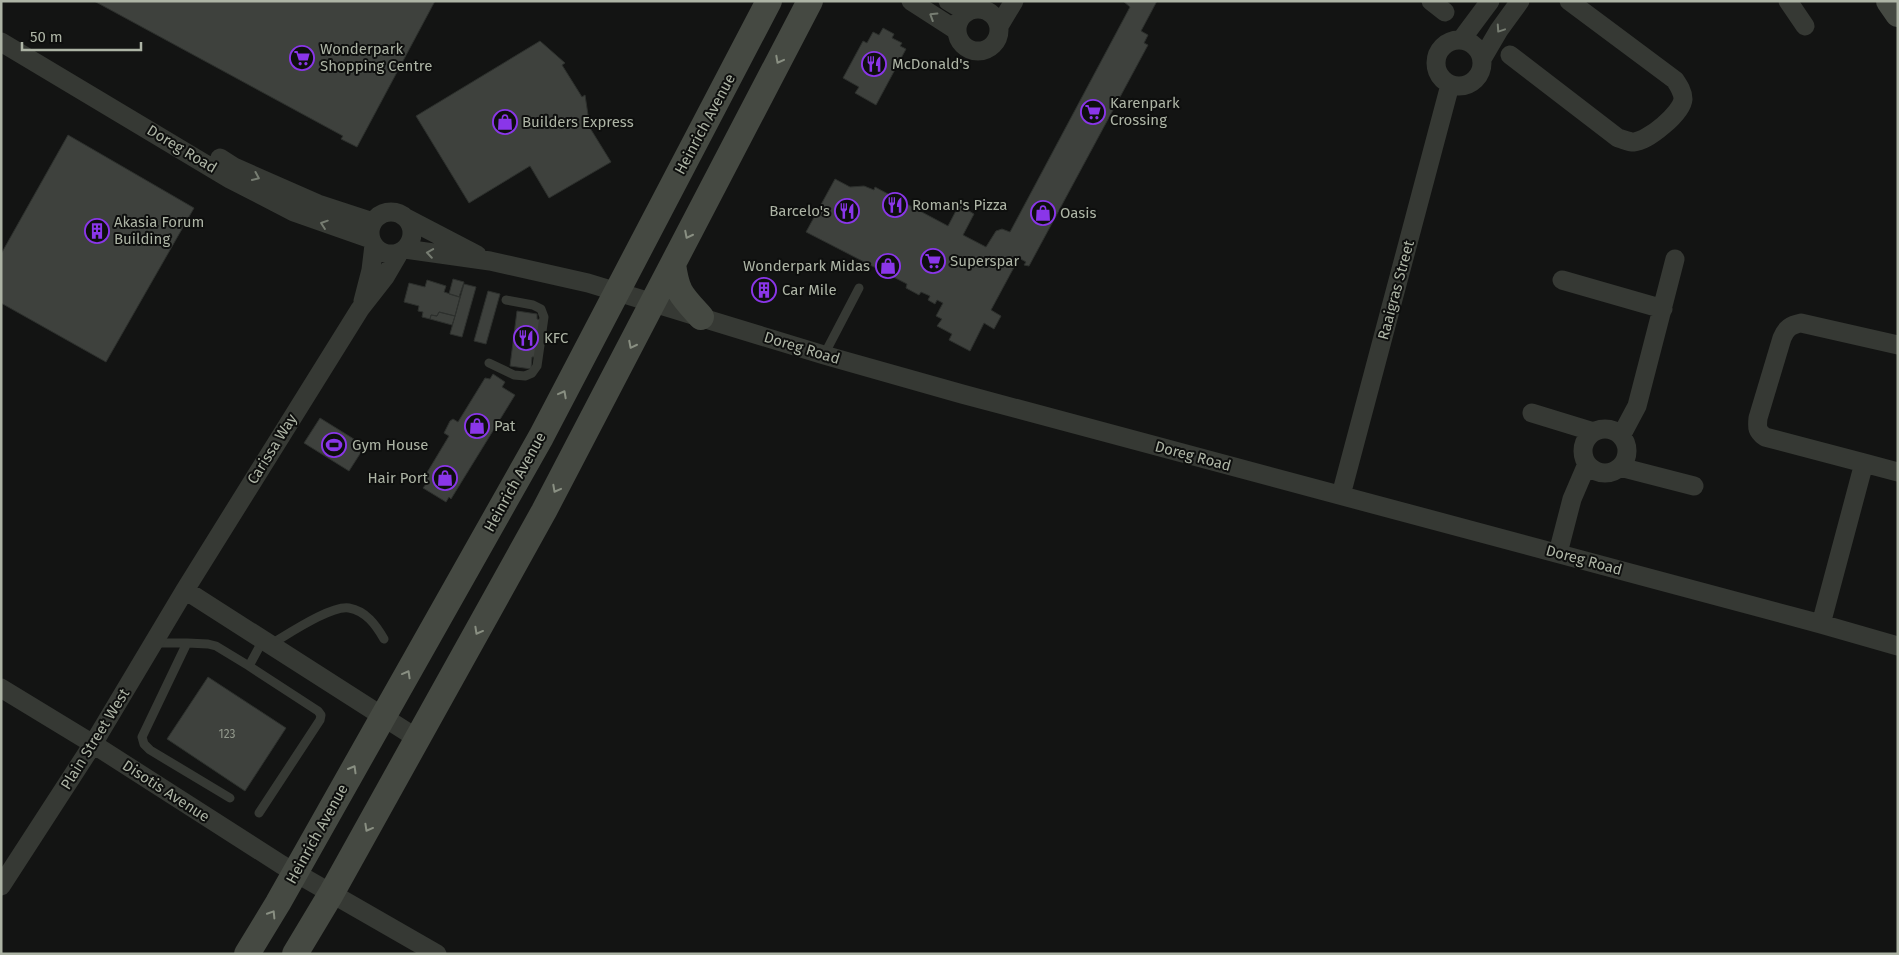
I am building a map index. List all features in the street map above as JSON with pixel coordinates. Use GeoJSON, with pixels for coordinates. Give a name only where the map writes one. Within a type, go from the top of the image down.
{"type":"FeatureCollection","features":[{"type":"Feature","properties":{"kind":"street"},"geometry":{"type":"LineString","coordinates":[[747,43],[755,1]]}},
{"type":"Feature","properties":{"kind":"street","name":"Heinrich Avenue"},"geometry":{"type":"LineString","coordinates":[[247,954],[295,873],[541,437],[769,1]]}},
{"type":"Feature","properties":{"kind":"street"},"geometry":{"type":"LineString","coordinates":[[295,954],[331,894],[544,511],[810,1]]}},
{"type":"Feature","properties":{"kind":"street"},"geometry":{"type":"LineString","coordinates":[[798,25],[830,1]]}},
{"type":"Feature","properties":{"kind":"street"},"geometry":{"type":"LineString","coordinates":[[910,1],[956,30]]}},
{"type":"Feature","properties":{"kind":"street"},"geometry":{"type":"LineString","coordinates":[[948,1],[980,7],[992,14],[999,26],[999,33],[993,46],[980,52],[973,51],[961,43],[956,30],[957,23],[980,7]]}},
{"type":"Feature","properties":{"kind":"street"},"geometry":{"type":"LineString","coordinates":[[999,26],[1014,1]]}},
{"type":"Feature","properties":{"kind":"street"},"geometry":{"type":"LineString","coordinates":[[1461,40],[1490,1]]}},
{"type":"Feature","properties":{"kind":"street"},"geometry":{"type":"LineString","coordinates":[[1482,59],[1499,30],[1520,1]]}},
{"type":"Feature","properties":{"kind":"street"},"geometry":{"type":"LineString","coordinates":[[1510,55],[1618,138],[1633,142],[1641,140],[1675,116],[1681,107],[1683,99],[1682,92],[1675,80],[1570,1]]}},
{"type":"Feature","properties":{"kind":"street"},"geometry":{"type":"LineString","coordinates":[[1788,1],[1805,26]]}},
{"type":"Feature","properties":{"kind":"street"},"geometry":{"type":"LineString","coordinates":[[1889,1],[1898,14]]}},
{"type":"Feature","properties":{"kind":"street","name":"Doreg Road"},"geometry":{"type":"LineString","coordinates":[[1,31],[178,140]]}},
{"type":"Feature","properties":{"kind":"street"},"geometry":{"type":"LineString","coordinates":[[1461,40],[1475,46],[1482,59],[1482,66],[1476,79],[1464,86],[1450,85],[1438,74],[1435,63],[1436,57],[1441,47],[1445,44],[1461,40]]}},
{"type":"Feature","properties":{"kind":"street","name":"Doreg Road"},"geometry":{"type":"LineString","coordinates":[[1,42],[178,140],[318,204],[373,235],[385,253],[402,251],[490,261],[617,290],[824,355],[1898,646]]}},
{"type":"Feature","properties":{"kind":"street","name":"Raaigras Street"},"geometry":{"type":"LineString","coordinates":[[1341,495],[1450,85]]}},
{"type":"Feature","properties":{"kind":"street","name":"Doreg Road"},"geometry":{"type":"LineString","coordinates":[[373,235],[380,215],[394,212],[490,261]]}},
{"type":"Feature","properties":{"kind":"street"},"geometry":{"type":"LineString","coordinates":[[402,251],[409,244],[412,230],[406,218]]}},
{"type":"Feature","properties":{"kind":"street","name":"Carissa Way"},"geometry":{"type":"LineString","coordinates":[[360,309],[371,270],[373,235]]}},
{"type":"Feature","properties":{"kind":"street","name":"Carissa Way"},"geometry":{"type":"LineString","coordinates":[[185,590],[360,309],[402,251]]}},
{"type":"Feature","properties":{"kind":"street"},"geometry":{"type":"LineString","coordinates":[[1620,436],[1637,406],[1676,259]]}},
{"type":"Feature","properties":{"kind":"street"},"geometry":{"type":"LineString","coordinates":[[673,264],[676,286],[700,317]]}},
{"type":"Feature","properties":{"kind":"street"},"geometry":{"type":"LineString","coordinates":[[1562,280],[1663,308]]}},
{"type":"Feature","properties":{"kind":"street"},"geometry":{"type":"LineString","coordinates":[[1898,345],[1801,323],[1791,325],[1785,331],[1782,338],[1758,418],[1757,428],[1765,436],[1898,472]]}},
{"type":"Feature","properties":{"kind":"street"},"geometry":{"type":"LineString","coordinates":[[1532,413],[1594,432],[1608,430],[1620,436],[1627,448],[1620,467],[1607,473],[1600,472],[1588,464],[1583,450],[1589,437],[1594,432]]}},
{"type":"Feature","properties":{"kind":"street"},"geometry":{"type":"LineString","coordinates":[[1558,553],[1572,499],[1588,464]]}},
{"type":"Feature","properties":{"kind":"street"},"geometry":{"type":"LineString","coordinates":[[1821,624],[1864,464]]}},
{"type":"Feature","properties":{"kind":"street"},"geometry":{"type":"LineString","coordinates":[[1620,467],[1694,486]]}},
{"type":"Feature","properties":{"kind":"street"},"geometry":{"type":"LineString","coordinates":[[185,590],[418,739]]}},
{"type":"Feature","properties":{"kind":"street","name":"Plain Street West"},"geometry":{"type":"LineString","coordinates":[[1,886],[93,744],[185,590]]}},
{"type":"Feature","properties":{"kind":"street","name":"Disotis Avenue"},"geometry":{"type":"LineString","coordinates":[[1,688],[93,744],[295,873],[436,954]]}},
{"type":"Feature","properties":{"kind":"lane"},"geometry":{"type":"LineString","coordinates":[[824,355],[859,288]]}},
{"type":"Feature","properties":{"kind":"lane"},"geometry":{"type":"LineString","coordinates":[[489,363],[514,375],[525,376],[532,373],[537,366],[544,317],[540,310],[533,305],[506,300]]}},
{"type":"Feature","properties":{"kind":"lane"},"geometry":{"type":"LineString","coordinates":[[249,666],[267,642],[337,610],[349,608],[366,616],[376,625],[384,639]]}},
{"type":"Feature","properties":{"kind":"lane"},"geometry":{"type":"LineString","coordinates":[[153,643],[187,643],[216,646],[321,714],[320,720],[259,813]]}},
{"type":"Feature","properties":{"kind":"lane"},"geometry":{"type":"LineString","coordinates":[[187,643],[142,737],[144,744],[150,750],[230,798]]}},
{"type":"Feature","properties":{"kind":"building","name":"Wonderpark Shopping Centre"},"geometry":{"type":"Polygon","coordinates":[[[94,1],[435,1],[357,147],[341,139],[343,136],[94,1]]]}},
{"type":"Feature","properties":{"kind":"building","name":"Karenpark Crossing"},"geometry":{"type":"Polygon","coordinates":[[[1123,1],[1157,1],[1141,31],[1148,35],[1144,43],[1148,45],[1029,266],[1024,265],[1026,262],[1019,258],[991,310],[1001,316],[994,329],[984,323],[970,351],[949,340],[952,334],[937,326],[942,319],[936,316],[943,303],[937,300],[935,304],[928,300],[930,296],[921,292],[919,295],[906,288],[907,284],[806,232],[835,179],[850,187],[864,186],[874,190],[875,187],[948,226],[959,205],[974,214],[963,235],[986,247],[996,231],[1002,229],[1010,232],[1130,7],[1123,1]]]}},
{"type":"Feature","properties":{"kind":"building","name":"McDonald's"},"geometry":{"type":"Polygon","coordinates":[[[883,28],[894,34],[892,38],[902,43],[900,46],[906,49],[876,105],[855,93],[859,87],[843,78],[863,41],[867,43],[873,32],[879,35],[883,28]]]}},
{"type":"Feature","properties":{"kind":"building","name":"Builders Express"},"geometry":{"type":"Polygon","coordinates":[[[540,41],[565,63],[562,65],[582,97],[585,95],[590,128],[611,162],[549,198],[530,166],[469,203],[416,116],[540,41]]]}},
{"type":"Feature","properties":{"kind":"building","name":"Akasia Forum Building"},"geometry":{"type":"Polygon","coordinates":[[[68,135],[194,208],[106,362],[1,303],[1,254],[68,135]]]}},
{"type":"Feature","properties":{"kind":"building"},"geometry":{"type":"Polygon","coordinates":[[[453,279],[464,282],[459,297],[449,294],[453,279]]]}},
{"type":"Feature","properties":{"kind":"building"},"geometry":{"type":"Polygon","coordinates":[[[427,280],[446,286],[444,292],[460,297],[455,316],[439,312],[437,316],[431,315],[430,319],[422,317],[423,312],[418,311],[419,306],[404,302],[409,283],[425,287],[427,280]]]}},
{"type":"Feature","properties":{"kind":"building","name":"Car Mile"},"geometry":{"type":"Polygon","coordinates":[[[762,280],[773,287],[766,299],[755,293],[762,280]]]}},
{"type":"Feature","properties":{"kind":"building"},"geometry":{"type":"Polygon","coordinates":[[[464,284],[476,287],[462,337],[450,334],[464,284]]]}},
{"type":"Feature","properties":{"kind":"building"},"geometry":{"type":"Polygon","coordinates":[[[488,291],[500,294],[486,344],[474,341],[488,291]]]}},
{"type":"Feature","properties":{"kind":"building","name":"KFC"},"geometry":{"type":"Polygon","coordinates":[[[517,311],[537,314],[537,319],[541,320],[536,357],[532,357],[531,369],[510,366],[517,311]]]}},
{"type":"Feature","properties":{"kind":"building"},"geometry":{"type":"Polygon","coordinates":[[[439,312],[455,316],[452,325],[430,319],[431,315],[437,316],[439,312]]]}},
{"type":"Feature","properties":{"kind":"building"},"geometry":{"type":"Polygon","coordinates":[[[493,374],[505,382],[502,387],[515,395],[451,499],[449,497],[446,502],[423,488],[426,484],[422,481],[449,436],[444,433],[450,421],[453,419],[458,422],[485,378],[490,379],[493,374]]]}},
{"type":"Feature","properties":{"kind":"building","name":"Gym House"},"geometry":{"type":"Polygon","coordinates":[[[320,418],[365,446],[349,471],[304,443],[320,418]]]}},
{"type":"Feature","properties":{"kind":"building"},"geometry":{"type":"Polygon","coordinates":[[[208,677],[286,728],[245,791],[167,739],[208,677]]]}},
{"type":"Feature","properties":{"kind":"place","name":"Wonderpark Shopping Centre"},"geometry":{"type":"Point","coordinates":[302,58]}},
{"type":"Feature","properties":{"kind":"place","name":"McDonald's"},"geometry":{"type":"Point","coordinates":[874,64]}},
{"type":"Feature","properties":{"kind":"place","name":"Karenpark Crossing"},"geometry":{"type":"Point","coordinates":[1093,112]}},
{"type":"Feature","properties":{"kind":"place","name":"Builders Express"},"geometry":{"type":"Point","coordinates":[505,122]}},
{"type":"Feature","properties":{"kind":"place","name":"Roman's Pizza"},"geometry":{"type":"Point","coordinates":[895,205]}},
{"type":"Feature","properties":{"kind":"place","name":"Barcelo's"},"geometry":{"type":"Point","coordinates":[847,211]}},
{"type":"Feature","properties":{"kind":"place","name":"Oasis"},"geometry":{"type":"Point","coordinates":[1043,213]}},
{"type":"Feature","properties":{"kind":"place","name":"Akasia Forum Building"},"geometry":{"type":"Point","coordinates":[97,231]}},
{"type":"Feature","properties":{"kind":"place","name":"Superspar"},"geometry":{"type":"Point","coordinates":[933,261]}},
{"type":"Feature","properties":{"kind":"place","name":"Wonderpark Midas"},"geometry":{"type":"Point","coordinates":[888,266]}},
{"type":"Feature","properties":{"kind":"place","name":"Car Mile"},"geometry":{"type":"Point","coordinates":[764,290]}},
{"type":"Feature","properties":{"kind":"place","name":"KFC"},"geometry":{"type":"Point","coordinates":[526,338]}},
{"type":"Feature","properties":{"kind":"place","name":"Pat"},"geometry":{"type":"Point","coordinates":[477,426]}},
{"type":"Feature","properties":{"kind":"place","name":"Gym House"},"geometry":{"type":"Point","coordinates":[334,445]}},
{"type":"Feature","properties":{"kind":"place","name":"Hair Port"},"geometry":{"type":"Point","coordinates":[445,478]}}]}
